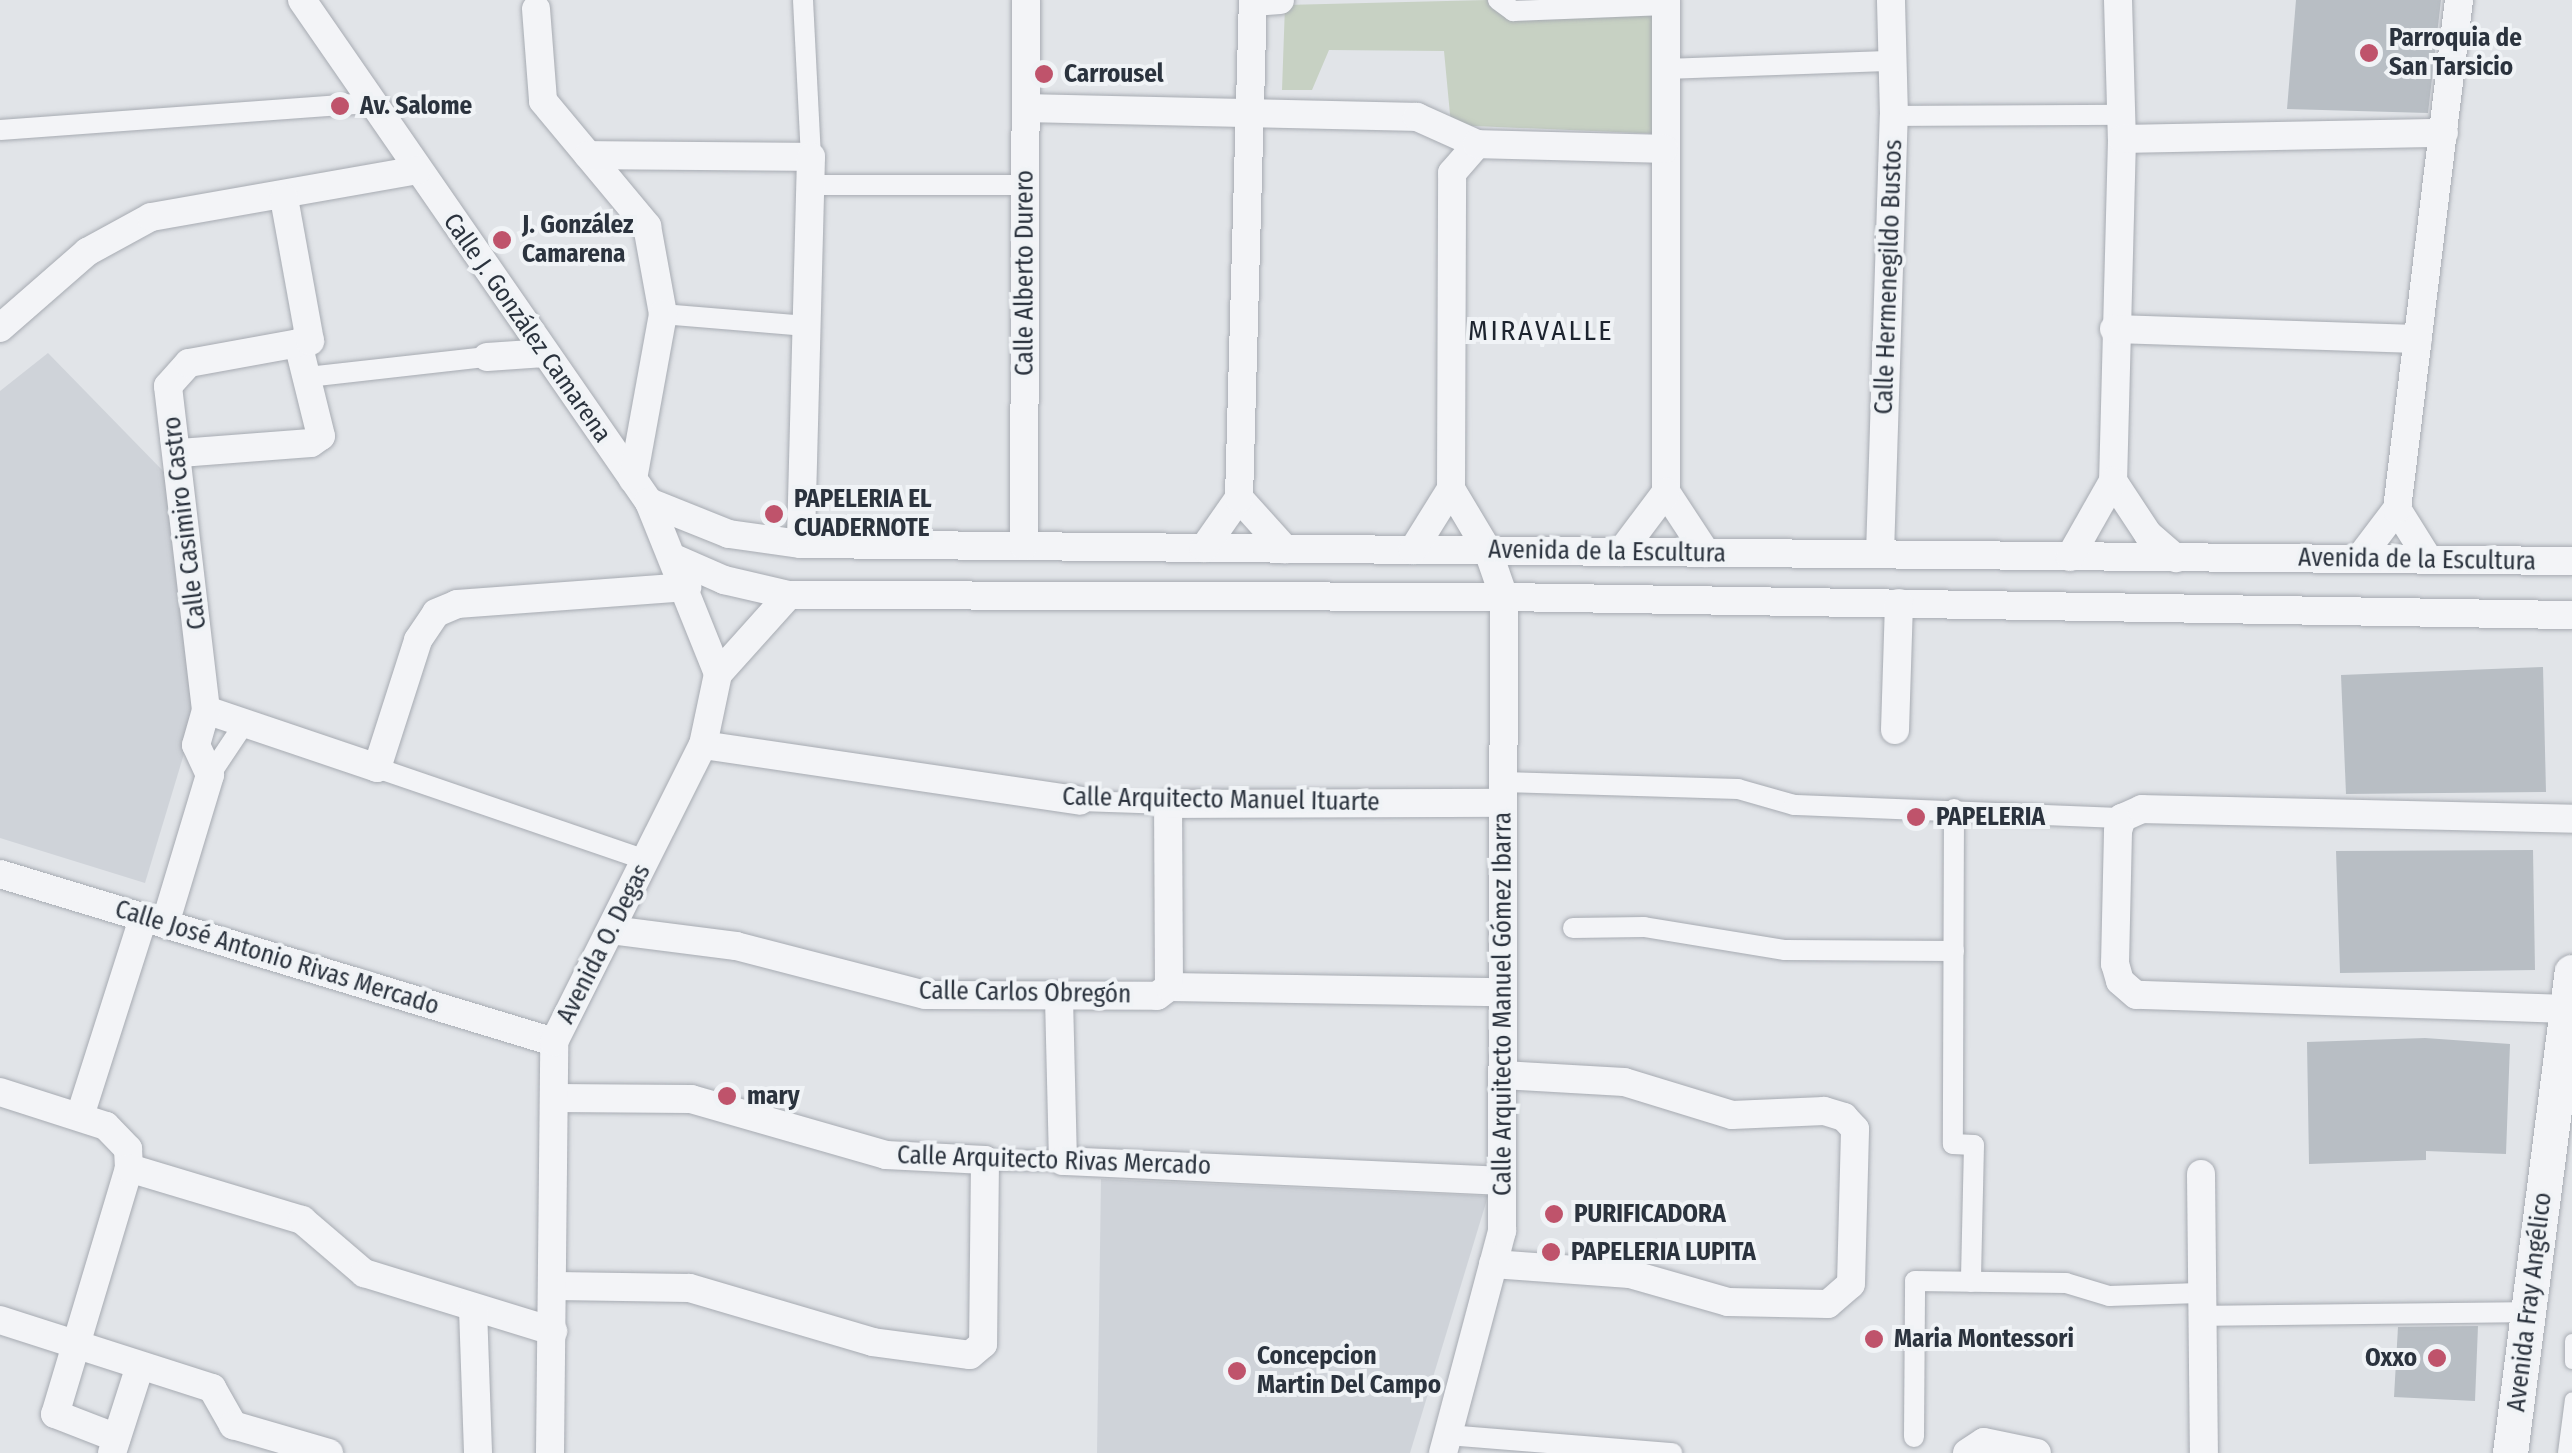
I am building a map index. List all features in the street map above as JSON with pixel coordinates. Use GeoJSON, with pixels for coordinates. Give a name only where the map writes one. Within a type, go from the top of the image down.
{"type":"FeatureCollection","features":[{"type":"Feature","properties":{"kind":"street","name":"Calle J. González Camarena"},"geometry":{"type":"LineString","coordinates":[[302,0],[640,490],[674,558],[718,674]]}},
{"type":"Feature","properties":{"kind":"street"},"geometry":{"type":"LineString","coordinates":[[802,544],[810,171],[804,0]]}},
{"type":"Feature","properties":{"kind":"street","name":"Calle Alberto Durero"},"geometry":{"type":"LineString","coordinates":[[1024,546],[1026,0]]}},
{"type":"Feature","properties":{"kind":"street"},"geometry":{"type":"LineString","coordinates":[[1204,548],[1239,498],[1262,0]]}},
{"type":"Feature","properties":{"kind":"street"},"geometry":{"type":"LineString","coordinates":[[1498,0],[1513,11],[1666,3],[1666,492],[1706,553]]}},
{"type":"Feature","properties":{"kind":"street","name":"Calle Hermenegildo Bustos"},"geometry":{"type":"LineString","coordinates":[[1880,554],[1894,116],[1891,0]]}},
{"type":"Feature","properties":{"kind":"street"},"geometry":{"type":"LineString","coordinates":[[2070,556],[2114,481],[2114,329],[2122,127],[2118,0]]}},
{"type":"Feature","properties":{"kind":"street"},"geometry":{"type":"LineString","coordinates":[[2359,559],[2397,509],[2459,0]]}},
{"type":"Feature","properties":{"kind":"street"},"geometry":{"type":"LineString","coordinates":[[536,9],[543,101],[647,226],[664,314],[640,490]]}},
{"type":"Feature","properties":{"kind":"street"},"geometry":{"type":"LineString","coordinates":[[1668,70],[1891,61]]}},
{"type":"Feature","properties":{"kind":"street"},"geometry":{"type":"LineString","coordinates":[[0,130],[372,103]]}},
{"type":"Feature","properties":{"kind":"street"},"geometry":{"type":"LineString","coordinates":[[1026,108],[1416,117],[1470,148],[1664,149]]}},
{"type":"Feature","properties":{"kind":"street"},"geometry":{"type":"LineString","coordinates":[[1894,116],[2122,127],[2444,133]]}},
{"type":"Feature","properties":{"kind":"street"},"geometry":{"type":"LineString","coordinates":[[1412,550],[1451,489],[1452,172],[1470,148]]}},
{"type":"Feature","properties":{"kind":"street"},"geometry":{"type":"LineString","coordinates":[[588,155],[1024,185]]}},
{"type":"Feature","properties":{"kind":"street"},"geometry":{"type":"LineString","coordinates":[[0,328],[87,252],[151,217],[284,198],[417,170]]}},
{"type":"Feature","properties":{"kind":"street"},"geometry":{"type":"LineString","coordinates":[[180,454],[311,444],[321,436],[298,342],[310,341],[308,319],[284,198]]}},
{"type":"Feature","properties":{"kind":"street"},"geometry":{"type":"LineString","coordinates":[[664,314],[804,326]]}},
{"type":"Feature","properties":{"kind":"street"},"geometry":{"type":"LineString","coordinates":[[2114,329],[2418,339]]}},
{"type":"Feature","properties":{"kind":"street","name":"Calle Casimiro Castro"},"geometry":{"type":"LineString","coordinates":[[210,775],[196,746],[206,710],[180,454],[168,386],[188,364],[298,342]]}},
{"type":"Feature","properties":{"kind":"street"},"geometry":{"type":"LineString","coordinates":[[308,377],[544,353]]}},
{"type":"Feature","properties":{"kind":"street"},"geometry":{"type":"LineString","coordinates":[[2114,481],[2148,534],[2176,558]]}},
{"type":"Feature","properties":{"kind":"street","name":"Calle Arquitecto Manuel Gómez Ibarra"},"geometry":{"type":"LineString","coordinates":[[1445,1444],[1494,1264],[1502,1181],[1504,597],[1488,550],[1451,489]]}},
{"type":"Feature","properties":{"kind":"street","name":"Avenida de la Escultura"},"geometry":{"type":"LineString","coordinates":[[640,490],[730,534],[802,544],[2572,562]]}},
{"type":"Feature","properties":{"kind":"street"},"geometry":{"type":"LineString","coordinates":[[1621,552],[1666,492]]}},
{"type":"Feature","properties":{"kind":"street"},"geometry":{"type":"LineString","coordinates":[[1239,498],[1285,548]]}},
{"type":"Feature","properties":{"kind":"street"},"geometry":{"type":"LineString","coordinates":[[2397,509],[2429,560]]}},
{"type":"Feature","properties":{"kind":"street","name":"Avenida de la Escultura"},"geometry":{"type":"LineString","coordinates":[[674,558],[738,584],[789,594],[1504,597],[2572,615]]}},
{"type":"Feature","properties":{"kind":"street"},"geometry":{"type":"LineString","coordinates":[[377,768],[418,640],[436,613],[457,604],[686,587]]}},
{"type":"Feature","properties":{"kind":"street"},"geometry":{"type":"LineString","coordinates":[[718,674],[789,594]]}},
{"type":"Feature","properties":{"kind":"street"},"geometry":{"type":"LineString","coordinates":[[1894,730],[1899,604]]}},
{"type":"Feature","properties":{"kind":"street","name":"Avenida O. Degas"},"geometry":{"type":"LineString","coordinates":[[550,1453],[556,1286],[554,1042],[704,745],[718,674]]}},
{"type":"Feature","properties":{"kind":"street"},"geometry":{"type":"LineString","coordinates":[[206,710],[242,727],[377,768],[646,860]]}},
{"type":"Feature","properties":{"kind":"street","name":"Calle Casimiro Castro"},"geometry":{"type":"LineString","coordinates":[[80,1116],[210,775],[242,727]]}},
{"type":"Feature","properties":{"kind":"street","name":"Calle Arquitecto Manuel Ituarte"},"geometry":{"type":"LineString","coordinates":[[704,745],[1080,800],[1168,804],[1738,789],[1794,805],[2122,818],[2142,809],[2572,819]]}},
{"type":"Feature","properties":{"kind":"street"},"geometry":{"type":"LineString","coordinates":[[1168,804],[1168,986]]}},
{"type":"Feature","properties":{"kind":"street"},"geometry":{"type":"LineString","coordinates":[[1954,809],[1953,1144],[1974,1145],[1971,1282]]}},
{"type":"Feature","properties":{"kind":"street"},"geometry":{"type":"LineString","coordinates":[[2122,818],[2120,981],[2136,994],[2568,1009]]}},
{"type":"Feature","properties":{"kind":"street","name":"Calle José Antonio Rivas Mercado"},"geometry":{"type":"LineString","coordinates":[[0,874],[554,1042]]}},
{"type":"Feature","properties":{"kind":"street"},"geometry":{"type":"LineString","coordinates":[[1572,928],[1644,927],[1785,950],[1954,951]]}},
{"type":"Feature","properties":{"kind":"street","name":"Calle Carlos Obregón"},"geometry":{"type":"LineString","coordinates":[[611,930],[736,946],[925,996],[1157,996],[1168,986],[1502,992]]}},
{"type":"Feature","properties":{"kind":"street","name":"Avenida Fray Angélico"},"geometry":{"type":"LineString","coordinates":[[2510,1453],[2572,972]]}},
{"type":"Feature","properties":{"kind":"street"},"geometry":{"type":"LineString","coordinates":[[1059,998],[1063,1161]]}},
{"type":"Feature","properties":{"kind":"street"},"geometry":{"type":"LineString","coordinates":[[1494,1264],[1630,1274],[1728,1302],[1828,1304],[1851,1284],[1855,1129],[1844,1117],[1824,1110],[1732,1115],[1624,1082],[1502,1075]]}},
{"type":"Feature","properties":{"kind":"street"},"geometry":{"type":"LineString","coordinates":[[0,1092],[80,1116],[121,1135],[129,1168],[55,1414],[115,1445],[140,1366]]}},
{"type":"Feature","properties":{"kind":"street","name":"Calle Arquitecto Rivas Mercado"},"geometry":{"type":"LineString","coordinates":[[554,1098],[691,1099],[886,1154],[1502,1181]]}},
{"type":"Feature","properties":{"kind":"street"},"geometry":{"type":"LineString","coordinates":[[556,1286],[689,1288],[874,1342],[970,1355],[983,1344],[985,1326],[985,1160]]}},
{"type":"Feature","properties":{"kind":"street"},"geometry":{"type":"LineString","coordinates":[[129,1168],[302,1220],[364,1273],[554,1331]]}},
{"type":"Feature","properties":{"kind":"street"},"geometry":{"type":"LineString","coordinates":[[2201,1174],[2204,1453]]}},
{"type":"Feature","properties":{"kind":"street"},"geometry":{"type":"LineString","coordinates":[[1914,1437],[1915,1282],[2066,1284],[2109,1296],[2200,1304],[2528,1312]]}},
{"type":"Feature","properties":{"kind":"street"},"geometry":{"type":"LineString","coordinates":[[473,1309],[478,1453]]}},
{"type":"Feature","properties":{"kind":"street"},"geometry":{"type":"LineString","coordinates":[[0,1320],[212,1388],[233,1425],[330,1453]]}},
{"type":"Feature","properties":{"kind":"street"},"geometry":{"type":"LineString","coordinates":[[1967,1453],[1984,1442],[2037,1453]]}},
{"type":"Feature","properties":{"kind":"street"},"geometry":{"type":"LineString","coordinates":[[1445,1444],[1672,1453]]}},
{"type":"Feature","properties":{"kind":"lane"},"geometry":{"type":"LineString","coordinates":[[2523,1453],[2572,1071]]}},
{"type":"Feature","properties":{"kind":"lane"},"geometry":{"type":"LineString","coordinates":[[2572,1341],[2572,1362]]}},
{"type":"Feature","properties":{"kind":"lane"},"geometry":{"type":"LineString","coordinates":[[2565,1453],[2572,1399]]}},
{"type":"Feature","properties":{"kind":"shaded area"},"geometry":{"type":"Polygon","coordinates":[[[48,353],[166,474],[199,704],[145,883],[0,838],[0,391],[48,353]]]}},
{"type":"Feature","properties":{"kind":"shaded area"},"geometry":{"type":"Polygon","coordinates":[[[1101,1179],[1488,1196],[1410,1453],[1097,1453],[1101,1179]]]}},
{"type":"Feature","properties":{"kind":"green space"},"geometry":{"type":"Polygon","coordinates":[[[1487,0],[1511,15],[1662,15],[1662,134],[1451,125],[1444,51],[1329,50],[1312,90],[1282,90],[1285,5],[1487,0]]]}},
{"type":"Feature","properties":{"kind":"building","name":"Parroquia de San Tarsicio"},"geometry":{"type":"Polygon","coordinates":[[[2296,0],[2441,0],[2428,113],[2287,109],[2296,0]]]}},
{"type":"Feature","properties":{"kind":"building"},"geometry":{"type":"Polygon","coordinates":[[[2543,667],[2546,792],[2346,794],[2341,675],[2543,667]]]}},
{"type":"Feature","properties":{"kind":"building"},"geometry":{"type":"Polygon","coordinates":[[[2533,850],[2535,970],[2340,973],[2336,851],[2533,850]]]}},
{"type":"Feature","properties":{"kind":"building"},"geometry":{"type":"Polygon","coordinates":[[[2425,1038],[2510,1044],[2506,1154],[2426,1151],[2426,1160],[2309,1164],[2307,1042],[2425,1038]]]}},
{"type":"Feature","properties":{"kind":"building","name":"Oxxo"},"geometry":{"type":"Polygon","coordinates":[[[2478,1326],[2475,1401],[2394,1397],[2398,1327],[2478,1326]]]}},
{"type":"Feature","properties":{"kind":"place","name":"Parroquia de San Tarsicio"},"geometry":{"type":"Point","coordinates":[2369,53]}},
{"type":"Feature","properties":{"kind":"place","name":"Carrousel"},"geometry":{"type":"Point","coordinates":[1044,74]}},
{"type":"Feature","properties":{"kind":"place","name":"Av. Salome"},"geometry":{"type":"Point","coordinates":[340,106]}},
{"type":"Feature","properties":{"kind":"place","name":"J. González Camarena"},"geometry":{"type":"Point","coordinates":[502,240]}},
{"type":"Feature","properties":{"kind":"place","name":"PAPELERIA EL CUADERNOTE"},"geometry":{"type":"Point","coordinates":[774,514]}},
{"type":"Feature","properties":{"kind":"place","name":"PAPELERIA"},"geometry":{"type":"Point","coordinates":[1916,817]}},
{"type":"Feature","properties":{"kind":"place","name":"mary"},"geometry":{"type":"Point","coordinates":[727,1096]}},
{"type":"Feature","properties":{"kind":"place","name":"PURIFICADORA"},"geometry":{"type":"Point","coordinates":[1554,1214]}},
{"type":"Feature","properties":{"kind":"place","name":"PAPELERIA LUPITA"},"geometry":{"type":"Point","coordinates":[1551,1252]}},
{"type":"Feature","properties":{"kind":"place","name":"Maria Montessori"},"geometry":{"type":"Point","coordinates":[1874,1339]}},
{"type":"Feature","properties":{"kind":"place","name":"Oxxo"},"geometry":{"type":"Point","coordinates":[2437,1358]}},
{"type":"Feature","properties":{"kind":"place","name":"Concepcion Martin Del Campo"},"geometry":{"type":"Point","coordinates":[1237,1371]}},
{"type":"Feature","properties":{"kind":"district","name":"MIRAVALLE"},"geometry":{"type":"Point","coordinates":[1541,331]}}]}
